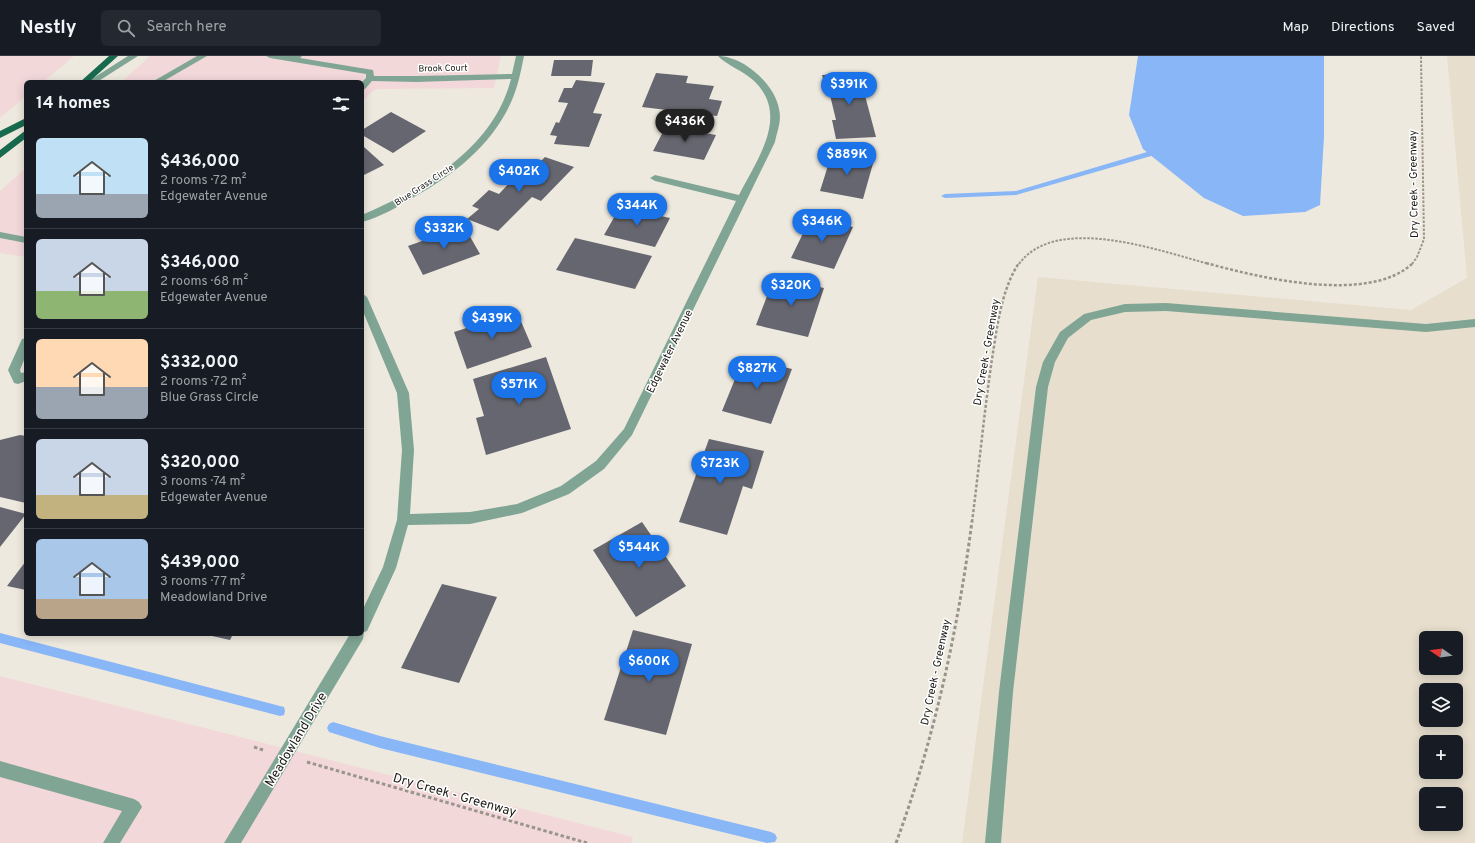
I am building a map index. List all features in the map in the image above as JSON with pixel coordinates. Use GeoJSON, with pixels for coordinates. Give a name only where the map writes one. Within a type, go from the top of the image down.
{"type":"FeatureCollection","features":[{"type":"Feature","properties":{"kind":"main road"},"geometry":{"type":"LineString","coordinates":[[86,80],[114,56]]}},
{"type":"Feature","properties":{"kind":"main road"},"geometry":{"type":"LineString","coordinates":[[0,135],[24,122]]}},
{"type":"Feature","properties":{"kind":"main road"},"geometry":{"type":"LineString","coordinates":[[0,155],[24,135]]}},
{"type":"Feature","properties":{"kind":"street"},"geometry":{"type":"LineString","coordinates":[[94,80],[134,56]]}},
{"type":"Feature","properties":{"kind":"street"},"geometry":{"type":"LineString","coordinates":[[159,80],[203,56]]}},
{"type":"Feature","properties":{"kind":"street"},"geometry":{"type":"LineString","coordinates":[[270,56],[296,58],[370,72],[370,78],[364,85]]}},
{"type":"Feature","properties":{"kind":"street","name":"Blue Grass Circle"},"geometry":{"type":"LineString","coordinates":[[364,218],[392,206],[449,171],[484,138],[505,106],[516,76],[520,56]]}},
{"type":"Feature","properties":{"kind":"street","name":"Edgewater Avenue"},"geometry":{"type":"LineString","coordinates":[[403,520],[470,518],[518,509],[565,490],[600,465],[628,432],[770,142],[776,117],[772,98],[757,79],[734,61],[722,56]]}},
{"type":"Feature","properties":{"kind":"street","name":"Brook Court"},"geometry":{"type":"LineString","coordinates":[[370,78],[416,79],[516,76]]}},
{"type":"Feature","properties":{"kind":"street"},"geometry":{"type":"LineString","coordinates":[[655,178],[742,199]]}},
{"type":"Feature","properties":{"kind":"street"},"geometry":{"type":"LineString","coordinates":[[0,235],[24,240]]}},
{"type":"Feature","properties":{"kind":"street"},"geometry":{"type":"LineString","coordinates":[[364,302],[403,393],[408,450],[403,520],[389,568],[364,622]]}},
{"type":"Feature","properties":{"kind":"street"},"geometry":{"type":"LineString","coordinates":[[993,843],[1006,692],[1042,387],[1049,362],[1064,335],[1088,317],[1125,308],[1152,307],[1358,324],[1426,328],[1475,322]]}},
{"type":"Feature","properties":{"kind":"street"},"geometry":{"type":"LineString","coordinates":[[22,378],[14,370],[24,347]]}},
{"type":"Feature","properties":{"kind":"street","name":"Meadowland Drive"},"geometry":{"type":"LineString","coordinates":[[232,843],[357,636]]}},
{"type":"Feature","properties":{"kind":"street"},"geometry":{"type":"LineString","coordinates":[[0,769],[134,807],[111,843]]}},
{"type":"Feature","properties":{"kind":"path","name":"Dry Creek - Greenway"},"geometry":{"type":"LineString","coordinates":[[896,843],[927,750],[941,689],[970,535],[988,383],[996,336],[1006,292],[1019,263],[1029,252],[1056,241],[1088,239],[1128,243],[1238,272],[1295,282],[1321,285],[1343,285],[1363,283],[1395,276],[1406,270],[1415,261],[1421,252],[1424,239],[1421,56]]}},
{"type":"Feature","properties":{"kind":"path","name":"Dry Creek - Greenway"},"geometry":{"type":"LineString","coordinates":[[317,765],[587,843]]}},
{"type":"Feature","properties":{"kind":"shaded area"},"geometry":{"type":"Polygon","coordinates":[[[0,56],[74,56],[45,80],[24,80],[24,98],[0,118],[0,56]]]}},
{"type":"Feature","properties":{"kind":"shaded area"},"geometry":{"type":"Polygon","coordinates":[[[150,56],[501,56],[494,88],[378,89],[372,92],[364,100],[364,80],[123,80],[150,56]]]}},
{"type":"Feature","properties":{"kind":"shaded area"},"geometry":{"type":"Polygon","coordinates":[[[1447,56],[1475,56],[1475,843],[962,843],[1038,277],[1411,310],[1467,278],[1447,56]]]}},
{"type":"Feature","properties":{"kind":"shaded area"},"geometry":{"type":"Polygon","coordinates":[[[24,170],[24,257],[0,253],[0,191],[24,170]]]}},
{"type":"Feature","properties":{"kind":"shaded area"},"geometry":{"type":"Polygon","coordinates":[[[0,676],[633,837],[631,843],[0,843],[0,676]]]}},
{"type":"Feature","properties":{"kind":"water"},"geometry":{"type":"Polygon","coordinates":[[[1138,56],[1324,56],[1324,136],[1320,205],[1305,212],[1243,216],[1204,198],[1149,154],[1143,149],[1129,115],[1138,56]]]}},
{"type":"Feature","properties":{"kind":"building"},"geometry":{"type":"Polygon","coordinates":[[[554,60],[593,60],[591,76],[551,76],[554,60]]]}},
{"type":"Feature","properties":{"kind":"building"},"geometry":{"type":"Polygon","coordinates":[[[656,73],[688,76],[686,83],[714,86],[709,99],[722,101],[717,116],[642,107],[656,73]]]}},
{"type":"Feature","properties":{"kind":"building"},"geometry":{"type":"Polygon","coordinates":[[[859,73],[876,137],[836,139],[832,120],[836,120],[829,91],[826,91],[822,75],[859,73]]]}},
{"type":"Feature","properties":{"kind":"building"},"geometry":{"type":"Polygon","coordinates":[[[576,80],[605,83],[593,113],[602,114],[589,147],[554,144],[557,136],[550,135],[556,122],[559,123],[568,103],[558,102],[564,88],[572,88],[576,80]]]}},
{"type":"Feature","properties":{"kind":"building"},"geometry":{"type":"Polygon","coordinates":[[[391,112],[426,131],[393,153],[364,136],[364,129],[391,112]]]}},
{"type":"Feature","properties":{"kind":"building"},"geometry":{"type":"Polygon","coordinates":[[[666,126],[716,135],[704,160],[653,151],[666,126]]]}},
{"type":"Feature","properties":{"kind":"building"},"geometry":{"type":"Polygon","coordinates":[[[364,147],[384,165],[364,175],[364,147]]]}},
{"type":"Feature","properties":{"kind":"building"},"geometry":{"type":"Polygon","coordinates":[[[832,153],[874,160],[863,199],[820,191],[832,153]]]}},
{"type":"Feature","properties":{"kind":"building"},"geometry":{"type":"Polygon","coordinates":[[[545,157],[574,167],[541,201],[532,197],[498,231],[467,219],[479,209],[472,206],[489,190],[499,194],[530,161],[538,164],[545,157]]]}},
{"type":"Feature","properties":{"kind":"building"},"geometry":{"type":"Polygon","coordinates":[[[620,207],[670,218],[655,247],[604,235],[620,207]]]}},
{"type":"Feature","properties":{"kind":"building"},"geometry":{"type":"Polygon","coordinates":[[[811,217],[853,227],[834,269],[791,258],[811,217]]]}},
{"type":"Feature","properties":{"kind":"building"},"geometry":{"type":"Polygon","coordinates":[[[464,226],[480,254],[423,275],[408,246],[464,226]]]}},
{"type":"Feature","properties":{"kind":"building"},"geometry":{"type":"Polygon","coordinates":[[[575,238],[652,256],[635,289],[556,270],[575,238]]]}},
{"type":"Feature","properties":{"kind":"building"},"geometry":{"type":"Polygon","coordinates":[[[774,278],[824,288],[808,337],[756,325],[774,278]]]}},
{"type":"Feature","properties":{"kind":"building"},"geometry":{"type":"Polygon","coordinates":[[[517,312],[532,347],[467,369],[454,332],[517,312]]]}},
{"type":"Feature","properties":{"kind":"building"},"geometry":{"type":"Polygon","coordinates":[[[546,357],[571,429],[486,455],[476,418],[484,416],[473,379],[546,357]]]}},
{"type":"Feature","properties":{"kind":"building"},"geometry":{"type":"Polygon","coordinates":[[[744,357],[792,369],[771,424],[722,411],[744,357]]]}},
{"type":"Feature","properties":{"kind":"building"},"geometry":{"type":"Polygon","coordinates":[[[20,435],[24,436],[24,503],[0,497],[0,440],[20,435]]]}},
{"type":"Feature","properties":{"kind":"building"},"geometry":{"type":"Polygon","coordinates":[[[709,439],[764,451],[752,489],[743,486],[727,535],[679,522],[709,439]]]}},
{"type":"Feature","properties":{"kind":"building"},"geometry":{"type":"Polygon","coordinates":[[[0,507],[24,513],[24,517],[0,547],[0,507]]]}},
{"type":"Feature","properties":{"kind":"building"},"geometry":{"type":"Polygon","coordinates":[[[642,522],[686,586],[636,617],[593,550],[642,522]]]}},
{"type":"Feature","properties":{"kind":"building"},"geometry":{"type":"Polygon","coordinates":[[[24,564],[24,590],[7,586],[24,564]]]}},
{"type":"Feature","properties":{"kind":"building"},"geometry":{"type":"Polygon","coordinates":[[[442,584],[497,597],[459,683],[401,668],[442,584]]]}},
{"type":"Feature","properties":{"kind":"building"},"geometry":{"type":"Polygon","coordinates":[[[633,630],[692,644],[666,735],[604,720],[633,630]]]}},
{"type":"Feature","properties":{"kind":"building"},"geometry":{"type":"Polygon","coordinates":[[[212,636],[232,636],[230,640],[212,636]]]}},
{"type":"Feature","properties":{"kind":"waterway"},"geometry":{"type":"LineString","coordinates":[[945,196],[1016,193],[1149,154]]}},
{"type":"Feature","properties":{"kind":"waterway"},"geometry":{"type":"LineString","coordinates":[[0,638],[280,711]]}},
{"type":"Feature","properties":{"kind":"waterway"},"geometry":{"type":"LineString","coordinates":[[333,728],[380,742],[771,838]]}}]}
